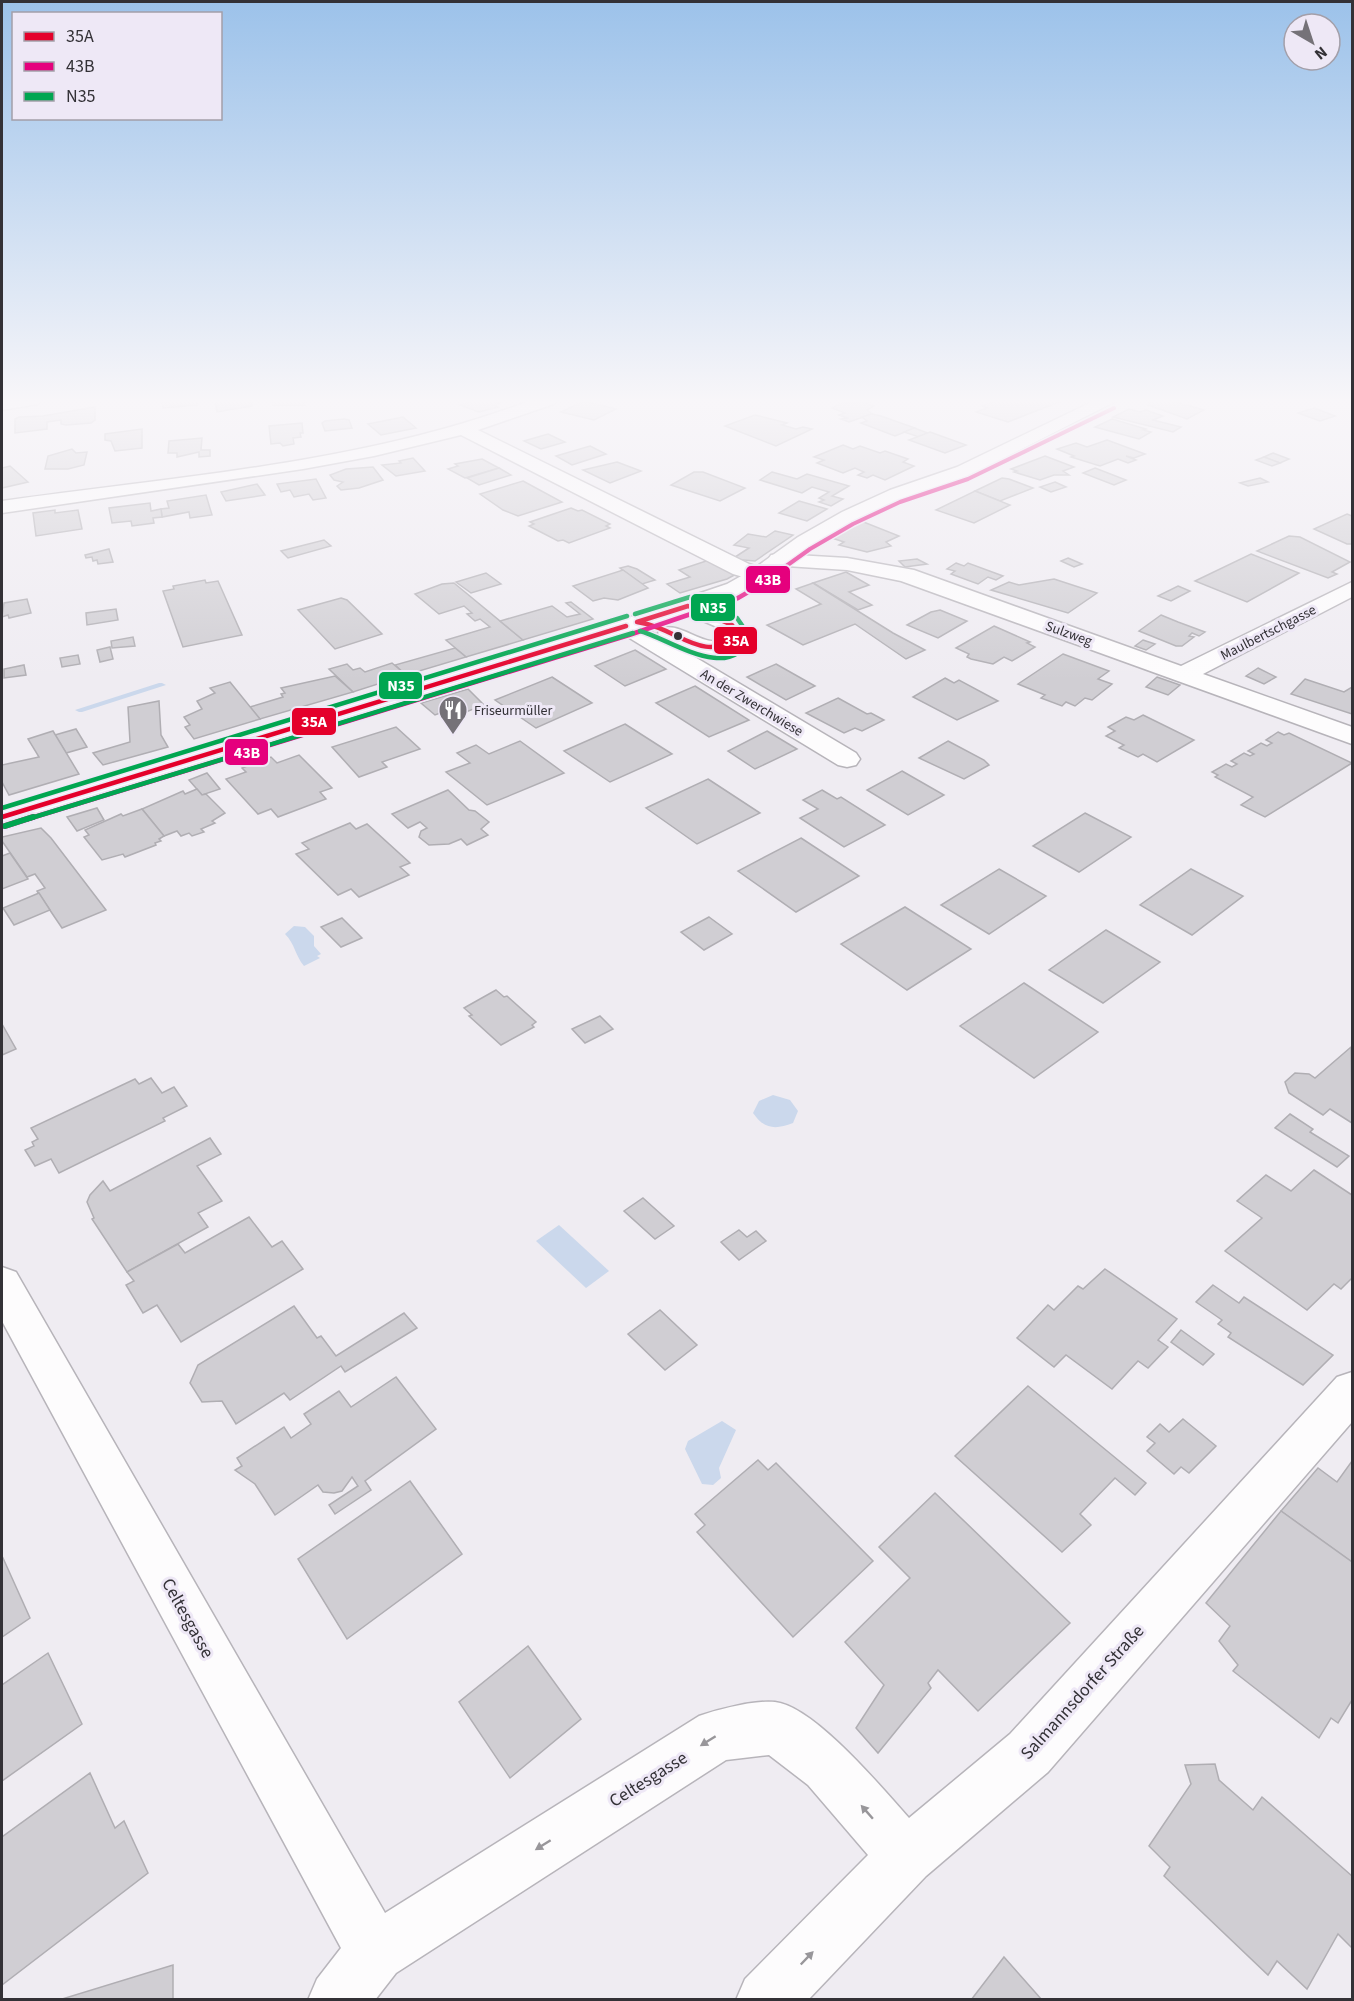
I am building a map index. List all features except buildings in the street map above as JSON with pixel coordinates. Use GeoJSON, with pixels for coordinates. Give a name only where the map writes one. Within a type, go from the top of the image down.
{"type":"FeatureCollection","features":[{"type":"Feature","properties":{"kind":"street"},"geometry":{"type":"LineString","coordinates":[[2,507],[95,493]]}},
{"type":"Feature","properties":{"kind":"street"},"geometry":{"type":"LineString","coordinates":[[590,493],[741,569],[760,575]]}},
{"type":"Feature","properties":{"kind":"street"},"geometry":{"type":"LineString","coordinates":[[2,816],[688,606],[735,589],[760,575],[818,532],[899,493]]}},
{"type":"Feature","properties":{"kind":"street","name":"Sulzweg"},"geometry":{"type":"LineString","coordinates":[[779,560],[847,564],[906,575],[1353,736]]}},
{"type":"Feature","properties":{"kind":"street","name":"Maulbertschgasse"},"geometry":{"type":"LineString","coordinates":[[1184,675],[1353,589]]}},
{"type":"Feature","properties":{"kind":"street"},"geometry":{"type":"LineString","coordinates":[[633,624],[666,631],[703,648],[728,646],[741,637],[740,632],[723,619],[688,606]]}},
{"type":"Feature","properties":{"kind":"street","name":"An der Zwerchwiese"},"geometry":{"type":"LineString","coordinates":[[633,624],[848,759]]}},
{"type":"Feature","properties":{"kind":"street","name":"Celtesgasse"},"geometry":{"type":"LineString","coordinates":[[2,1284],[375,1952]]}},
{"type":"Feature","properties":{"kind":"street","name":"Salmannsdorfer Straße"},"geometry":{"type":"LineString","coordinates":[[766,2000],[906,1856],[1029,1753],[1353,1391]]}},
{"type":"Feature","properties":{"kind":"street","name":"Celtesgasse"},"geometry":{"type":"LineString","coordinates":[[338,2000],[375,1952],[718,1735],[776,1728],[827,1766],[906,1856]]}},
{"type":"Feature","properties":{"kind":"water"},"geometry":{"type":"Polygon","coordinates":[[[294,926],[305,927],[314,936],[314,946],[321,954],[317,956],[320,958],[304,966],[285,934],[294,926]]]}},
{"type":"Feature","properties":{"kind":"water"},"geometry":{"type":"Polygon","coordinates":[[[773,1095],[790,1100],[798,1111],[793,1123],[781,1127],[770,1127],[761,1122],[753,1113],[759,1101],[773,1095]]]}},
{"type":"Feature","properties":{"kind":"water"},"geometry":{"type":"Polygon","coordinates":[[[559,1225],[609,1271],[586,1288],[536,1241],[559,1225]]]}},
{"type":"Feature","properties":{"kind":"water"},"geometry":{"type":"Polygon","coordinates":[[[722,1421],[736,1430],[719,1468],[721,1478],[713,1485],[702,1484],[685,1449],[688,1441],[722,1421]]]}},
{"type":"Feature","properties":{"kind":"waterway"},"geometry":{"type":"LineString","coordinates":[[79,710],[162,685]]}},
{"type":"Feature","properties":{"kind":"transit line","name":"43B"},"geometry":{"type":"LineString","coordinates":[[5,826],[629,635],[738,598],[765,582],[810,549],[853,524],[900,502],[925,493]]}},
{"type":"Feature","properties":{"kind":"transit line","name":"N35"},"geometry":{"type":"LineString","coordinates":[[635,614],[690,597],[737,618],[750,637],[738,651],[726,657],[714,659],[689,652],[652,634],[640,631]]}},
{"type":"Feature","properties":{"kind":"transit line","name":"35A"},"geometry":{"type":"LineString","coordinates":[[688,606],[732,625],[741,637],[727,646],[714,649],[701,647],[652,624],[637,622],[688,606]]}},
{"type":"Feature","properties":{"kind":"transit line","name":"N35"},"geometry":{"type":"LineString","coordinates":[[2,808],[627,616]]}},
{"type":"Feature","properties":{"kind":"transit line","name":"35A"},"geometry":{"type":"LineString","coordinates":[[2,817],[626,626]]}},
{"type":"Feature","properties":{"kind":"transit line","name":"N35"},"geometry":{"type":"LineString","coordinates":[[5,826],[633,633]]}},
{"type":"Feature","properties":{"kind":"place","name":"Friseurmüller"},"geometry":{"type":"Point","coordinates":[453,736]}}]}
